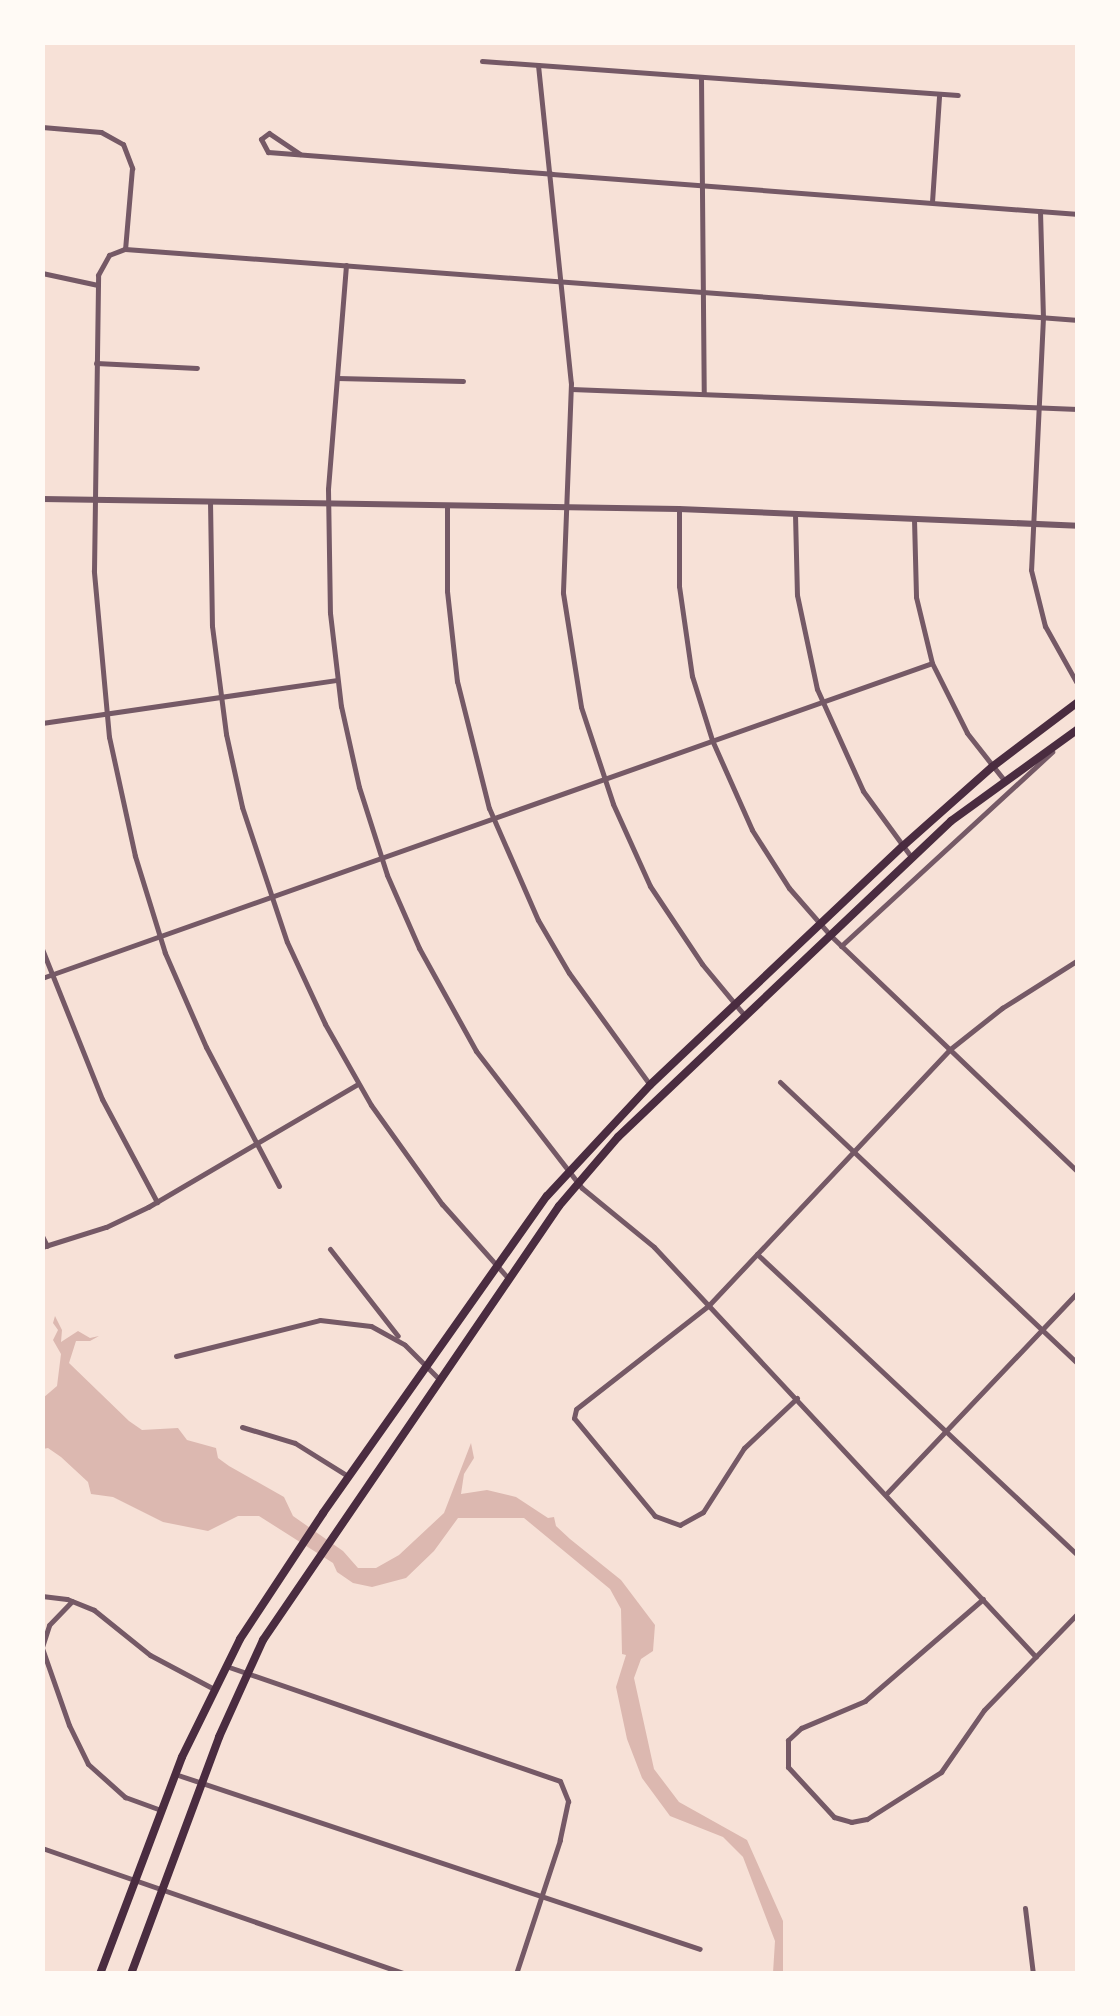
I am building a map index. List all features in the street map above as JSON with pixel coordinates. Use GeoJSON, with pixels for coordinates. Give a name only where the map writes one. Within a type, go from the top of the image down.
{"type":"FeatureCollection","features":[{"type":"Feature","properties":{"kind":"main road"},"geometry":{"type":"LineString","coordinates":[[100,1974],[175,1774],[214,1689],[260,1606],[496,1265],[568,1170],[650,1085],[903,846],[992,767],[1078,702]]}},
{"type":"Feature","properties":{"kind":"main road"},"geometry":{"type":"LineString","coordinates":[[131,1974],[246,1673],[293,1591],[507,1277],[578,1182],[912,858],[1004,780],[1075,731]]}},
{"type":"Feature","properties":{"kind":"street"},"geometry":{"type":"LineString","coordinates":[[482,61],[958,95]]}},
{"type":"Feature","properties":{"kind":"street"},"geometry":{"type":"LineString","coordinates":[[538,65],[571,388],[564,594],[574,672],[603,778],[650,886],[702,964],[745,1016]]}},
{"type":"Feature","properties":{"kind":"street"},"geometry":{"type":"LineString","coordinates":[[701,75],[704,394]]}},
{"type":"Feature","properties":{"kind":"street"},"geometry":{"type":"LineString","coordinates":[[932,202],[939,95]]}},
{"type":"Feature","properties":{"kind":"street"},"geometry":{"type":"LineString","coordinates":[[42,127],[101,132],[123,144],[131,161],[125,249]]}},
{"type":"Feature","properties":{"kind":"street"},"geometry":{"type":"LineString","coordinates":[[300,154],[269,133],[261,139],[268,152],[1078,214]]}},
{"type":"Feature","properties":{"kind":"street"},"geometry":{"type":"LineString","coordinates":[[1040,211],[1043,317],[1030,524],[1031,570],[1045,626],[1078,685]]}},
{"type":"Feature","properties":{"kind":"street"},"geometry":{"type":"LineString","coordinates":[[279,1186],[206,1047],[160,936],[122,804],[105,714],[96,624],[96,363],[98,285],[103,262],[112,252],[125,249],[1078,320]]}},
{"type":"Feature","properties":{"kind":"street"},"geometry":{"type":"LineString","coordinates":[[346,266],[328,503],[330,613],[337,680],[352,759],[382,858],[419,948],[476,1051],[578,1182],[654,1247],[709,1304],[1036,1657]]}},
{"type":"Feature","properties":{"kind":"street"},"geometry":{"type":"LineString","coordinates":[[42,273],[98,285]]}},
{"type":"Feature","properties":{"kind":"street"},"geometry":{"type":"LineString","coordinates":[[96,363],[197,368]]}},
{"type":"Feature","properties":{"kind":"street"},"geometry":{"type":"LineString","coordinates":[[337,378],[463,381]]}},
{"type":"Feature","properties":{"kind":"street"},"geometry":{"type":"LineString","coordinates":[[571,388],[1078,409]]}},
{"type":"Feature","properties":{"kind":"street"},"geometry":{"type":"LineString","coordinates":[[42,498],[679,510],[1078,526]]}},
{"type":"Feature","properties":{"kind":"street"},"geometry":{"type":"LineString","coordinates":[[210,501],[212,626],[221,698],[242,807],[297,968],[358,1084],[425,1182],[507,1277]]}},
{"type":"Feature","properties":{"kind":"street"},"geometry":{"type":"LineString","coordinates":[[446,506],[447,591],[457,681],[480,781],[493,818],[538,920],[568,974],[650,1085]]}},
{"type":"Feature","properties":{"kind":"street"},"geometry":{"type":"LineString","coordinates":[[679,510],[682,619],[692,676],[712,740],[752,830],[840,946],[1078,1172]]}},
{"type":"Feature","properties":{"kind":"street"},"geometry":{"type":"LineString","coordinates":[[795,514],[797,595],[821,702],[863,791],[912,858]]}},
{"type":"Feature","properties":{"kind":"street"},"geometry":{"type":"LineString","coordinates":[[914,519],[916,596],[932,662],[952,708],[1004,780]]}},
{"type":"Feature","properties":{"kind":"street"},"geometry":{"type":"LineString","coordinates":[[42,978],[932,662]]}},
{"type":"Feature","properties":{"kind":"street"},"geometry":{"type":"LineString","coordinates":[[42,723],[337,680]]}},
{"type":"Feature","properties":{"kind":"street"},"geometry":{"type":"LineString","coordinates":[[840,946],[1075,731]]}},
{"type":"Feature","properties":{"kind":"street"},"geometry":{"type":"LineString","coordinates":[[42,949],[102,1099],[157,1202]]}},
{"type":"Feature","properties":{"kind":"street"},"geometry":{"type":"LineString","coordinates":[[797,1398],[744,1448],[697,1519],[670,1524],[655,1516],[574,1418],[576,1410],[709,1304],[949,1050],[1011,1001],[1078,960]]}},
{"type":"Feature","properties":{"kind":"street"},"geometry":{"type":"LineString","coordinates":[[780,1082],[1078,1364]]}},
{"type":"Feature","properties":{"kind":"street"},"geometry":{"type":"LineString","coordinates":[[42,1236],[45,1246],[106,1227],[157,1202],[358,1084]]}},
{"type":"Feature","properties":{"kind":"street"},"geometry":{"type":"LineString","coordinates":[[330,1249],[404,1344],[438,1378]]}},
{"type":"Feature","properties":{"kind":"street"},"geometry":{"type":"LineString","coordinates":[[757,1254],[1078,1555]]}},
{"type":"Feature","properties":{"kind":"street"},"geometry":{"type":"LineString","coordinates":[[887,1493],[1078,1292]]}},
{"type":"Feature","properties":{"kind":"street"},"geometry":{"type":"LineString","coordinates":[[176,1356],[320,1320],[371,1326],[404,1344]]}},
{"type":"Feature","properties":{"kind":"street"},"geometry":{"type":"LineString","coordinates":[[242,1427],[295,1443],[348,1476]]}},
{"type":"Feature","properties":{"kind":"street"},"geometry":{"type":"LineString","coordinates":[[42,1596],[94,1610],[150,1655],[214,1689]]}},
{"type":"Feature","properties":{"kind":"street"},"geometry":{"type":"LineString","coordinates":[[982,1600],[865,1702],[801,1728],[788,1740],[788,1767],[827,1811],[842,1820],[858,1822],[929,1782],[954,1758],[984,1710],[1078,1613]]}},
{"type":"Feature","properties":{"kind":"street"},"geometry":{"type":"LineString","coordinates":[[72,1601],[49,1625],[42,1648],[69,1726],[88,1764],[125,1797],[161,1810]]}},
{"type":"Feature","properties":{"kind":"street"},"geometry":{"type":"LineString","coordinates":[[226,1666],[560,1781],[568,1802],[516,1974]]}},
{"type":"Feature","properties":{"kind":"street"},"geometry":{"type":"LineString","coordinates":[[175,1774],[700,1950]]}},
{"type":"Feature","properties":{"kind":"street"},"geometry":{"type":"LineString","coordinates":[[42,1848],[404,1974]]}},
{"type":"Feature","properties":{"kind":"street"},"geometry":{"type":"LineString","coordinates":[[1025,1908],[1033,1974]]}},
{"type":"Feature","properties":{"kind":"shaded area"},"geometry":{"type":"Polygon","coordinates":[[[55,1316],[62,1330],[61,1342],[78,1331],[90,1338],[99,1336],[90,1341],[76,1341],[69,1363],[129,1421],[142,1430],[178,1428],[187,1440],[216,1448],[218,1458],[229,1466],[284,1497],[293,1516],[343,1551],[358,1568],[376,1568],[399,1555],[444,1513],[471,1443],[474,1458],[464,1474],[461,1494],[487,1490],[516,1497],[548,1518],[554,1517],[556,1526],[621,1580],[655,1625],[653,1651],[641,1659],[634,1678],[654,1769],[679,1802],[747,1840],[783,1921],[783,1973],[773,1973],[775,1941],[743,1857],[723,1837],[670,1816],[642,1778],[627,1739],[616,1687],[626,1655],[622,1654],[621,1609],[610,1589],[524,1518],[458,1518],[434,1551],[406,1578],[372,1587],[353,1583],[337,1572],[333,1563],[259,1516],[238,1516],[208,1531],[163,1522],[113,1497],[91,1494],[88,1482],[61,1457],[43,1449],[43,1398],[57,1386],[61,1354],[53,1340],[58,1330],[53,1323],[55,1316]]]}}]}
